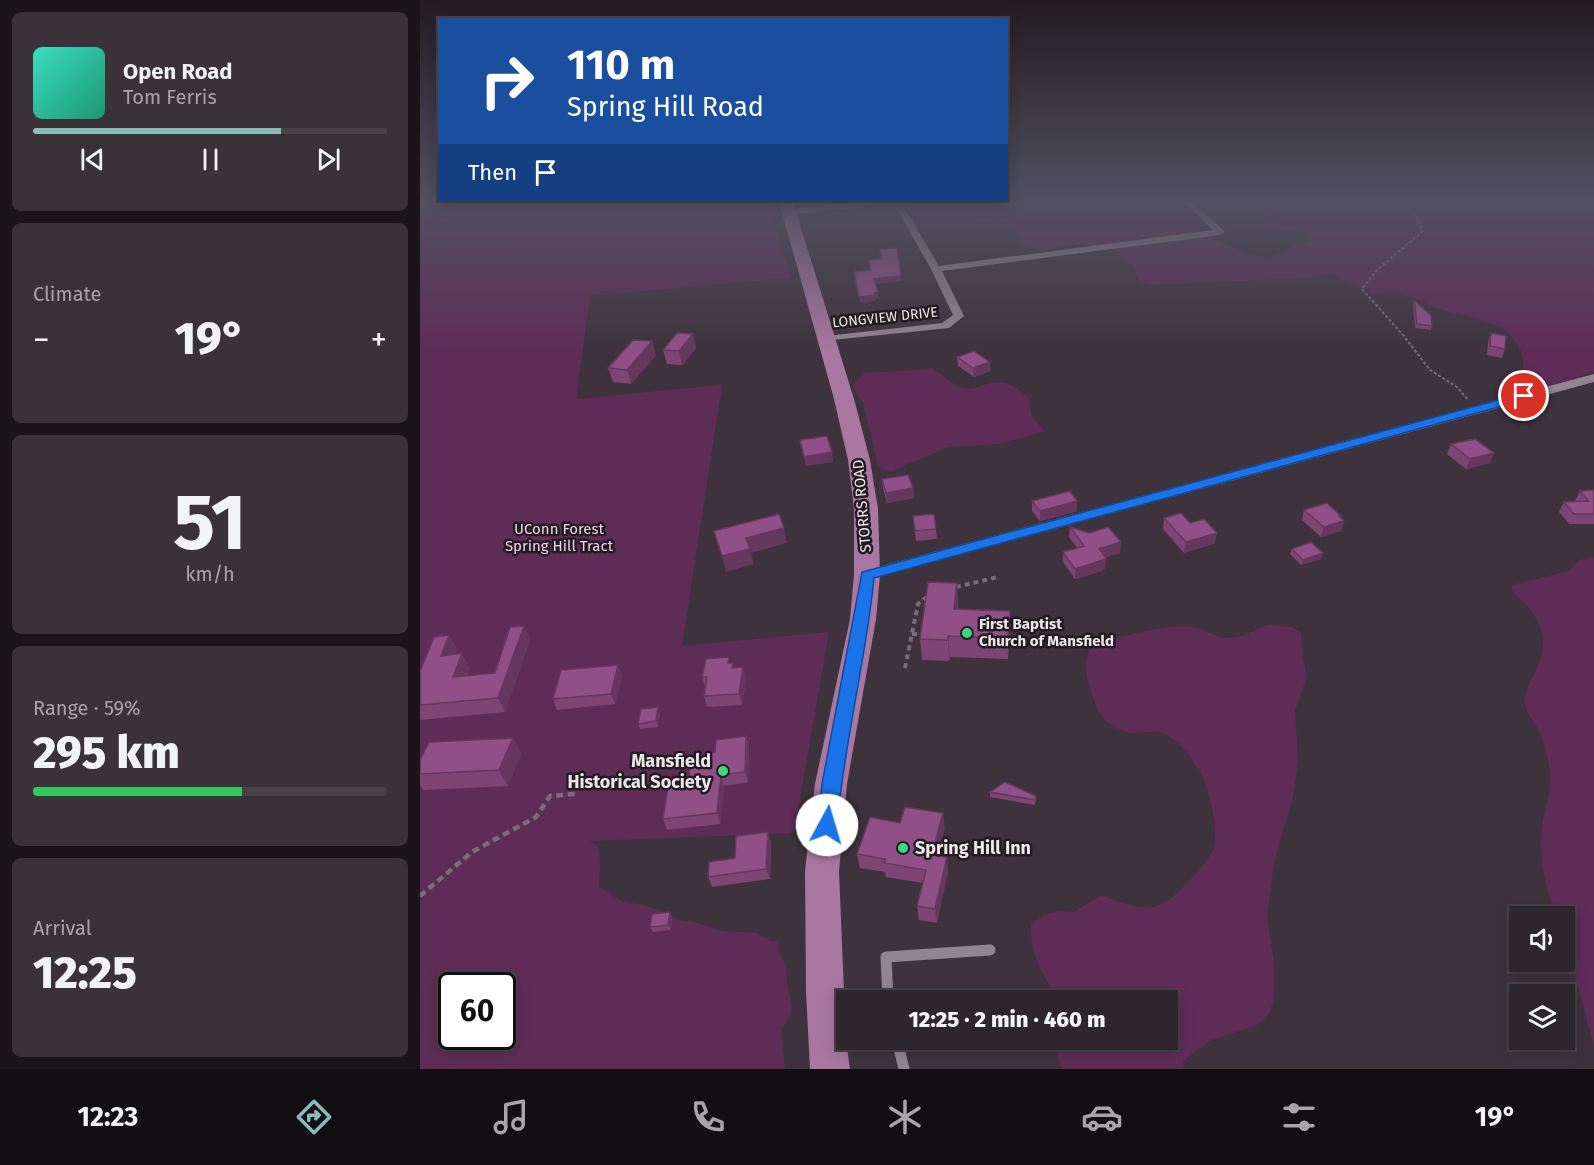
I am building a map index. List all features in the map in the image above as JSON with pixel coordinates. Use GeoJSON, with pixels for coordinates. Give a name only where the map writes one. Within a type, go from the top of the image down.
{"type":"FeatureCollection","features":[{"type":"Feature","properties":{"kind":"main road","name":"STORRS ROAD"},"geometry":{"type":"LineString","coordinates":[[801,252],[859,460],[866,510],[867,575],[862,625],[831,784],[822,871],[832,1019],[830,1069]]}},
{"type":"Feature","properties":{"kind":"street","name":"LONGVIEW DRIVE"},"geometry":{"type":"LineString","coordinates":[[826,339],[945,326],[953,322],[958,316],[926,252]]}},
{"type":"Feature","properties":{"kind":"street"},"geometry":{"type":"LineString","coordinates":[[936,269],[1067,252]]}},
{"type":"Feature","properties":{"kind":"street"},"geometry":{"type":"LineString","coordinates":[[867,575],[1594,378]]}},
{"type":"Feature","properties":{"kind":"lane"},"geometry":{"type":"LineString","coordinates":[[888,990],[886,957],[990,950]]}},
{"type":"Feature","properties":{"kind":"lane"},"geometry":{"type":"LineString","coordinates":[[899,1050],[904,1069]]}},
{"type":"Feature","properties":{"kind":"path"},"geometry":{"type":"LineString","coordinates":[[1398,252],[1378,269],[1362,289],[1403,335],[1430,370],[1457,387],[1476,410]]}},
{"type":"Feature","properties":{"kind":"path"},"geometry":{"type":"LineString","coordinates":[[949,589],[998,577]]}},
{"type":"Feature","properties":{"kind":"path"},"geometry":{"type":"LineString","coordinates":[[904,668],[918,604],[924,598],[939,592]]}},
{"type":"Feature","properties":{"kind":"path"},"geometry":{"type":"LineString","coordinates":[[912,634],[924,634]]}},
{"type":"Feature","properties":{"kind":"path"},"geometry":{"type":"LineString","coordinates":[[420,896],[472,852],[536,817],[550,796],[575,794]]}},
{"type":"Feature","properties":{"kind":"green space","name":"UConn Forest Spring Hill Tract"},"geometry":{"type":"Polygon","coordinates":[[[420,252],[783,252],[790,278],[590,296],[576,399],[722,385],[682,646],[829,632],[794,833],[590,841],[597,846],[600,858],[599,887],[622,901],[651,907],[677,920],[694,922],[723,931],[757,933],[771,941],[779,941],[792,1006],[790,1016],[781,1029],[785,1069],[420,1069],[420,252]]]}},
{"type":"Feature","properties":{"kind":"green space"},"geometry":{"type":"Polygon","coordinates":[[[1115,252],[1243,252],[1268,258],[1285,252],[1594,252],[1594,372],[1558,384],[1531,383],[1523,378],[1523,360],[1519,346],[1501,328],[1488,322],[1438,309],[1409,296],[1368,292],[1370,289],[1351,285],[1335,274],[1287,279],[1150,285],[1138,280],[1134,267],[1115,252]]]}},
{"type":"Feature","properties":{"kind":"green space"},"geometry":{"type":"Polygon","coordinates":[[[932,369],[953,384],[963,388],[971,389],[994,383],[1006,383],[1015,387],[1029,397],[1031,415],[1044,431],[1000,444],[948,447],[890,472],[878,466],[863,403],[852,386],[864,373],[932,369]]]}},
{"type":"Feature","properties":{"kind":"green space"},"geometry":{"type":"Polygon","coordinates":[[[1594,557],[1594,1045],[1573,972],[1575,906],[1552,906],[1542,861],[1541,838],[1550,771],[1538,729],[1525,705],[1525,696],[1539,662],[1543,639],[1537,619],[1512,592],[1512,585],[1569,571],[1580,560],[1594,557]]]}},
{"type":"Feature","properties":{"kind":"green space"},"geometry":{"type":"Polygon","coordinates":[[[1268,625],[1292,627],[1301,633],[1307,677],[1295,710],[1298,762],[1293,796],[1274,862],[1267,917],[1274,964],[1274,998],[1269,1014],[1257,1025],[1209,1041],[1183,1061],[1184,1069],[1063,1069],[1056,1050],[1178,1050],[1178,990],[1052,990],[1035,955],[1031,924],[1044,915],[1059,911],[1074,912],[1101,895],[1136,906],[1153,907],[1162,904],[1175,895],[1195,875],[1207,860],[1215,841],[1213,813],[1206,786],[1198,768],[1185,751],[1161,732],[1127,732],[1106,721],[1099,712],[1087,676],[1086,665],[1090,648],[1125,636],[1171,627],[1193,627],[1224,638],[1243,635],[1268,625]]]}},
{"type":"Feature","properties":{"kind":"building"},"geometry":{"type":"Polygon","coordinates":[[[881,252],[898,252],[901,276],[874,279],[878,292],[874,295],[859,297],[854,272],[870,270],[869,260],[882,259],[881,252]]]}},
{"type":"Feature","properties":{"kind":"building"},"geometry":{"type":"Polygon","coordinates":[[[1414,300],[1431,315],[1432,326],[1417,324],[1414,300]]]}},
{"type":"Feature","properties":{"kind":"building"},"geometry":{"type":"Polygon","coordinates":[[[677,333],[693,334],[679,351],[663,350],[677,333]]]}},
{"type":"Feature","properties":{"kind":"building"},"geometry":{"type":"Polygon","coordinates":[[[1491,333],[1506,336],[1505,349],[1490,346],[1491,333]]]}},
{"type":"Feature","properties":{"kind":"building"},"geometry":{"type":"Polygon","coordinates":[[[633,340],[652,341],[627,370],[608,368],[633,340]]]}},
{"type":"Feature","properties":{"kind":"building"},"geometry":{"type":"Polygon","coordinates":[[[974,351],[990,362],[973,368],[957,357],[974,351]]]}},
{"type":"Feature","properties":{"kind":"building"},"geometry":{"type":"Polygon","coordinates":[[[827,436],[832,452],[804,457],[800,440],[827,436]]]}},
{"type":"Feature","properties":{"kind":"building"},"geometry":{"type":"Polygon","coordinates":[[[1475,439],[1494,453],[1470,459],[1451,444],[1475,439]]]}},
{"type":"Feature","properties":{"kind":"building"},"geometry":{"type":"Polygon","coordinates":[[[908,475],[913,488],[886,493],[882,479],[908,475]]]}},
{"type":"Feature","properties":{"kind":"building"},"geometry":{"type":"Polygon","coordinates":[[[1594,490],[1594,514],[1574,514],[1564,502],[1589,501],[1580,491],[1594,490]]]}},
{"type":"Feature","properties":{"kind":"building"},"geometry":{"type":"Polygon","coordinates":[[[1070,491],[1077,501],[1040,511],[1032,501],[1070,491]]]}},
{"type":"Feature","properties":{"kind":"building"},"geometry":{"type":"Polygon","coordinates":[[[1327,503],[1344,521],[1324,527],[1304,510],[1327,503]]]}},
{"type":"Feature","properties":{"kind":"building"},"geometry":{"type":"Polygon","coordinates":[[[1181,513],[1190,523],[1204,519],[1217,533],[1186,542],[1164,518],[1181,513]]]}},
{"type":"Feature","properties":{"kind":"building"},"geometry":{"type":"Polygon","coordinates":[[[779,514],[784,528],[746,538],[750,549],[722,556],[714,531],[779,514]]]}},
{"type":"Feature","properties":{"kind":"building"},"geometry":{"type":"Polygon","coordinates":[[[934,514],[936,529],[915,531],[913,516],[934,514]]]}},
{"type":"Feature","properties":{"kind":"building"},"geometry":{"type":"Polygon","coordinates":[[[1070,527],[1089,533],[1108,527],[1121,542],[1099,549],[1106,558],[1103,560],[1075,569],[1063,552],[1084,546],[1070,527]]]}},
{"type":"Feature","properties":{"kind":"building"},"geometry":{"type":"Polygon","coordinates":[[[1311,542],[1323,553],[1303,560],[1292,549],[1311,542]]]}},
{"type":"Feature","properties":{"kind":"building"},"geometry":{"type":"Polygon","coordinates":[[[928,582],[957,583],[954,609],[1010,611],[1008,638],[948,636],[948,640],[920,639],[928,582]]]}},
{"type":"Feature","properties":{"kind":"building"},"geometry":{"type":"Polygon","coordinates":[[[524,626],[498,698],[420,705],[420,671],[434,637],[449,635],[441,656],[462,653],[453,677],[495,673],[510,627],[524,626]]]}},
{"type":"Feature","properties":{"kind":"building"},"geometry":{"type":"Polygon","coordinates":[[[729,657],[728,663],[733,663],[732,668],[743,667],[739,694],[704,696],[707,677],[702,677],[706,659],[729,657]]]}},
{"type":"Feature","properties":{"kind":"building"},"geometry":{"type":"Polygon","coordinates":[[[618,665],[611,694],[553,699],[561,670],[618,665]]]}},
{"type":"Feature","properties":{"kind":"building"},"geometry":{"type":"Polygon","coordinates":[[[658,707],[656,721],[638,724],[641,709],[658,707]]]}},
{"type":"Feature","properties":{"kind":"building"},"geometry":{"type":"Polygon","coordinates":[[[746,736],[745,772],[721,775],[717,813],[663,819],[668,786],[688,784],[691,756],[715,752],[716,740],[746,736]]]}},
{"type":"Feature","properties":{"kind":"building"},"geometry":{"type":"Polygon","coordinates":[[[513,738],[499,770],[420,774],[420,760],[429,742],[513,738]]]}},
{"type":"Feature","properties":{"kind":"building"},"geometry":{"type":"Polygon","coordinates":[[[1005,782],[1036,796],[1035,800],[990,792],[1005,782]]]}},
{"type":"Feature","properties":{"kind":"building"},"geometry":{"type":"Polygon","coordinates":[[[905,807],[943,813],[932,855],[947,857],[935,909],[917,906],[926,870],[884,863],[885,859],[857,854],[870,817],[900,823],[905,807]]]}},
{"type":"Feature","properties":{"kind":"building"},"geometry":{"type":"Polygon","coordinates":[[[768,832],[766,869],[708,877],[709,862],[735,858],[736,836],[768,832]]]}},
{"type":"Feature","properties":{"kind":"building"},"geometry":{"type":"Polygon","coordinates":[[[670,912],[668,925],[650,927],[652,914],[670,912]]]}},
{"type":"Feature","properties":{"kind":"place","name":"First Baptist Church of Mansfield"},"geometry":{"type":"Point","coordinates":[967,633]}},
{"type":"Feature","properties":{"kind":"place","name":"Mansfield Historical Society"},"geometry":{"type":"Point","coordinates":[723,771]}},
{"type":"Feature","properties":{"kind":"place","name":"Spring Hill Inn"},"geometry":{"type":"Point","coordinates":[903,848]}},
{"type":"Feature","properties":{"kind":"route"},"geometry":{"type":"LineString","coordinates":[[827,825],[831,784],[863,619],[867,575],[1524,396]]}}]}
